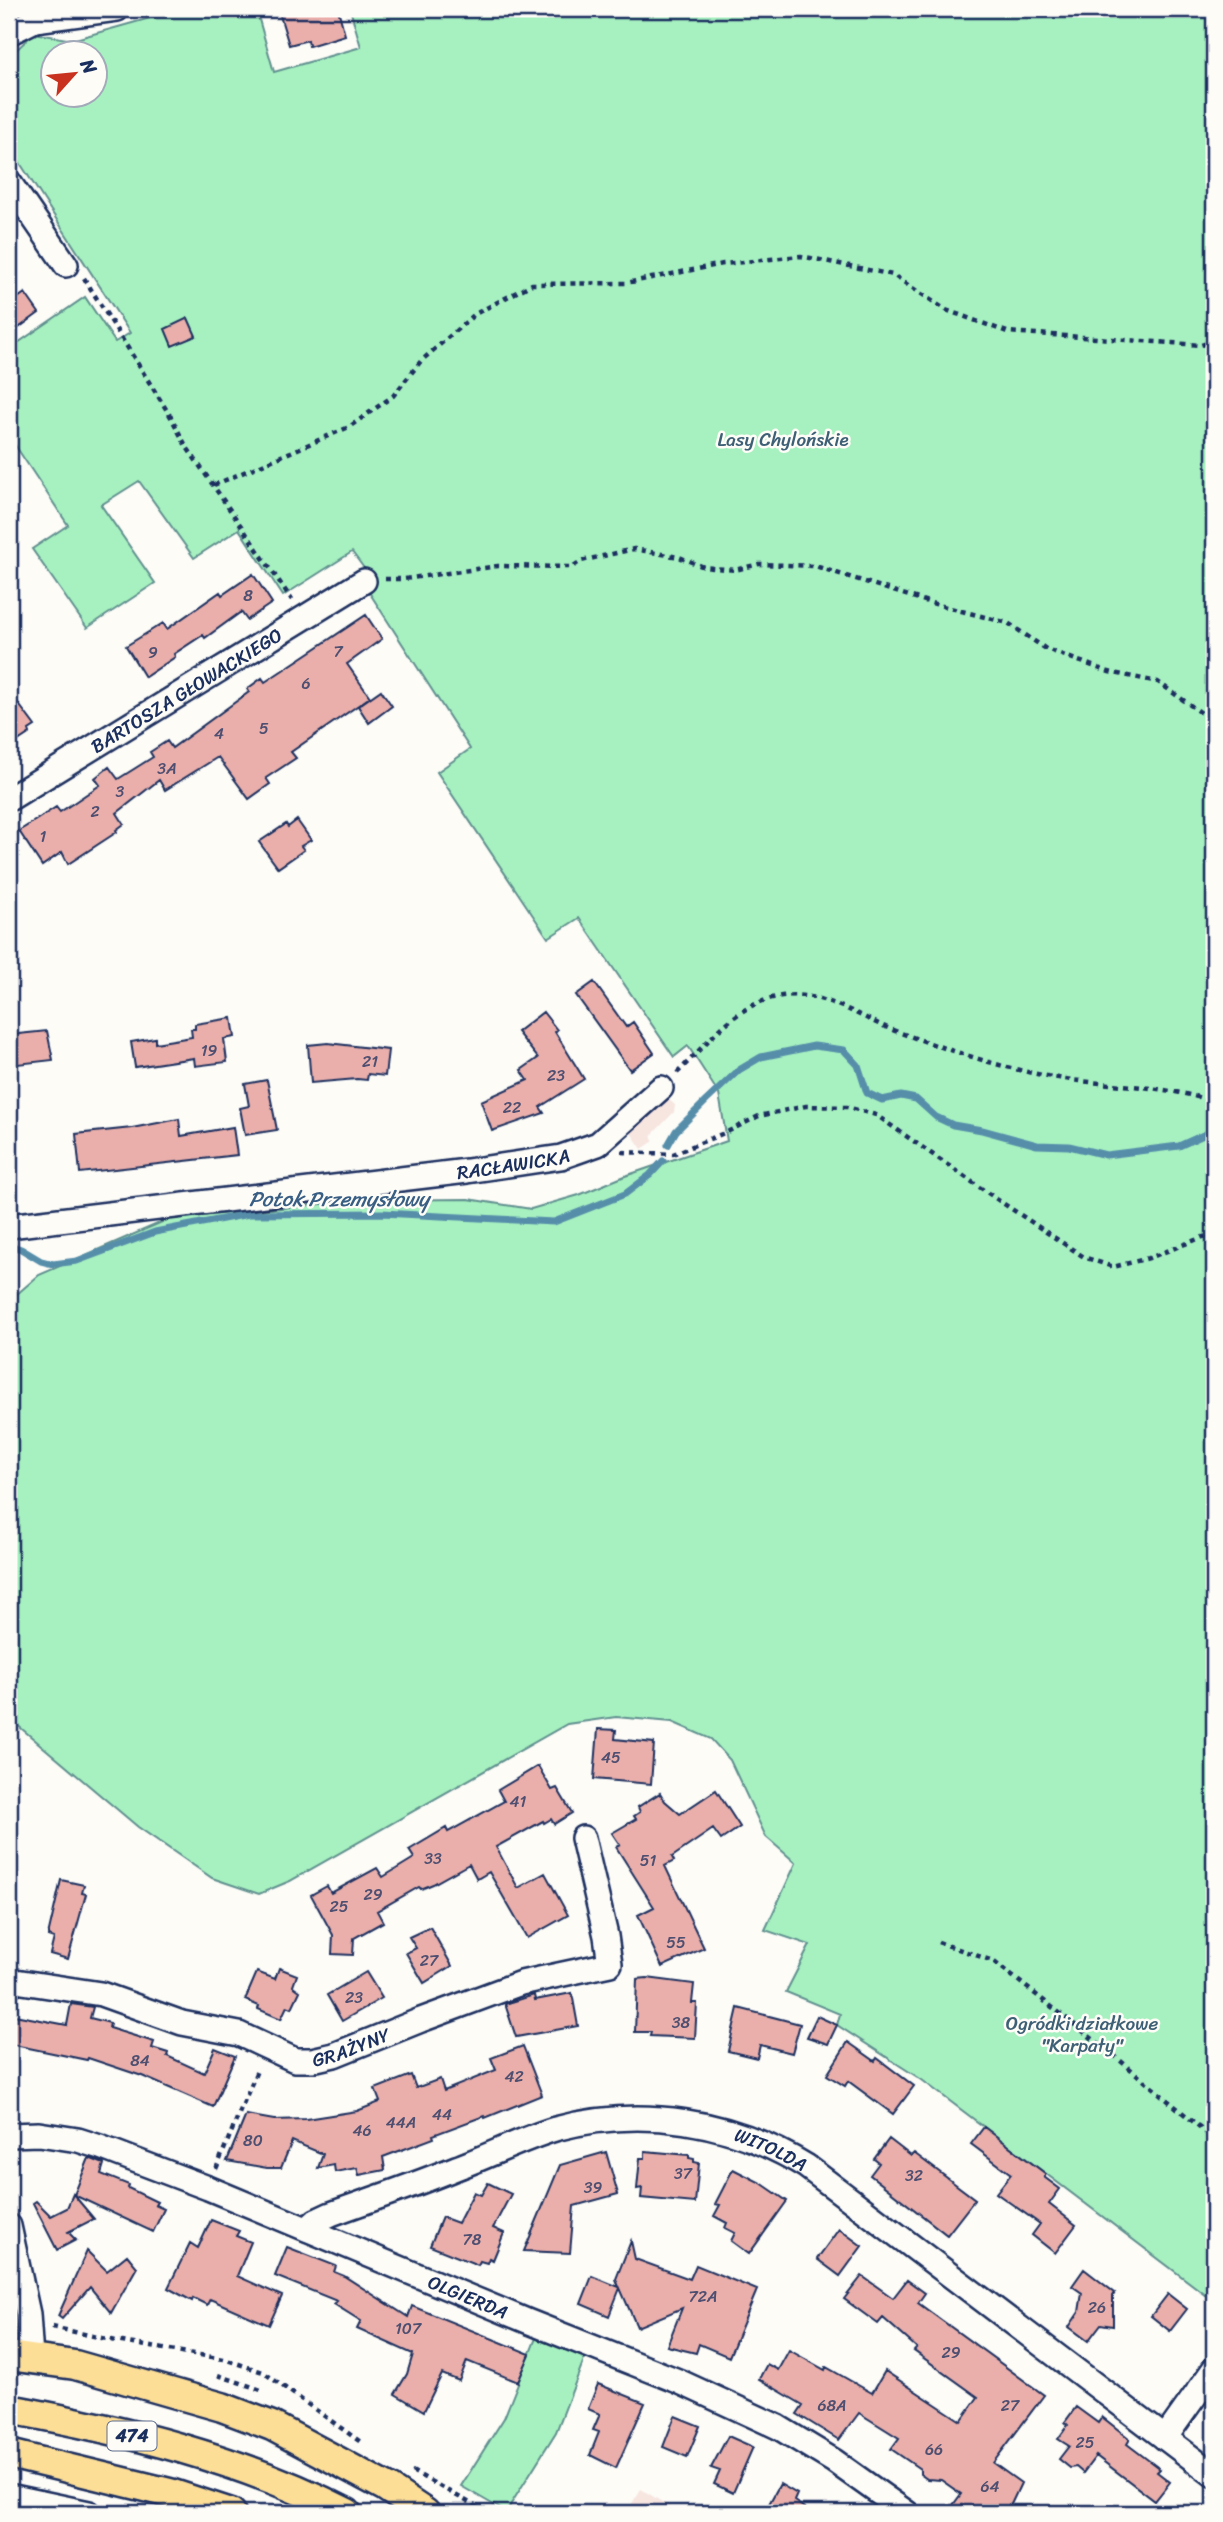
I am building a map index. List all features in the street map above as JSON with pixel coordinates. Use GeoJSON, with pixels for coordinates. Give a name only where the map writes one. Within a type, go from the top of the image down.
{"type":"FeatureCollection","features":[{"type":"Feature","properties":{"kind":"main road"},"geometry":{"type":"LineString","coordinates":[[20,2357],[108,2373],[222,2407],[272,2426],[386,2487],[425,2513]]}},
{"type":"Feature","properties":{"kind":"main road","name":"474"},"geometry":{"type":"LineString","coordinates":[[9,2409],[101,2427],[191,2452],[273,2480],[347,2513]]}},
{"type":"Feature","properties":{"kind":"main road","name":"474"},"geometry":{"type":"LineString","coordinates":[[9,2454],[170,2493],[231,2513]]}},
{"type":"Feature","properties":{"kind":"street"},"geometry":{"type":"LineString","coordinates":[[9,33],[35,20],[117,9]]}},
{"type":"Feature","properties":{"kind":"street"},"geometry":{"type":"LineString","coordinates":[[9,181],[66,265]]}},
{"type":"Feature","properties":{"kind":"street","name":"BARTOSZA GŁOWACKIEGO"},"geometry":{"type":"LineString","coordinates":[[9,799],[363,581]]}},
{"type":"Feature","properties":{"kind":"street","name":"RACŁAWICKA"},"geometry":{"type":"LineString","coordinates":[[9,1226],[467,1171],[561,1157],[598,1144],[661,1088]]}},
{"type":"Feature","properties":{"kind":"street","name":"GRAŻYNY"},"geometry":{"type":"LineString","coordinates":[[9,1980],[101,1994],[182,2024],[239,2034],[295,2060],[312,2060],[334,2055],[521,1983],[610,1964],[583,1838]]}},
{"type":"Feature","properties":{"kind":"street","name":"WITOLDA"},"geometry":{"type":"LineString","coordinates":[[307,2229],[331,2214],[552,2130],[618,2119],[658,2118],[691,2121],[726,2129],[782,2151],[806,2166],[1214,2474]]}},
{"type":"Feature","properties":{"kind":"street","name":"OLGIERDA"},"geometry":{"type":"LineString","coordinates":[[9,2135],[38,2134],[78,2140],[208,2188],[727,2402],[778,2427],[834,2460],[907,2513]]}},
{"type":"Feature","properties":{"kind":"street"},"geometry":{"type":"LineString","coordinates":[[9,2226],[29,2314],[20,2357]]}},
{"type":"Feature","properties":{"kind":"street"},"geometry":{"type":"LineString","coordinates":[[1165,2438],[1214,2369]]}},
{"type":"Feature","properties":{"kind":"street"},"geometry":{"type":"LineString","coordinates":[[9,2496],[89,2513]]}},
{"type":"Feature","properties":{"kind":"path"},"geometry":{"type":"LineString","coordinates":[[214,485],[349,426],[393,396],[421,361],[475,314],[532,284],[626,284],[723,264],[801,256],[893,275],[946,310],[1007,332],[1200,345],[1214,341]]}},
{"type":"Feature","properties":{"kind":"path"},"geometry":{"type":"LineString","coordinates":[[66,265],[79,269],[187,446],[304,618]]}},
{"type":"Feature","properties":{"kind":"path"},"geometry":{"type":"LineString","coordinates":[[363,581],[404,579],[498,566],[572,566],[581,561],[634,549],[679,557],[704,567],[735,570],[760,564],[815,566],[931,603],[1008,623],[1046,649],[1110,672],[1158,682],[1214,722]]}},
{"type":"Feature","properties":{"kind":"path"},"geometry":{"type":"LineString","coordinates":[[661,1088],[732,1018],[773,998],[805,996],[824,999],[871,1022],[993,1064],[1072,1080],[1149,1087],[1214,1101]]}},
{"type":"Feature","properties":{"kind":"path"},"geometry":{"type":"LineString","coordinates":[[598,1144],[626,1154],[673,1154],[759,1116],[806,1106],[847,1107],[876,1115],[1084,1256],[1113,1267],[1149,1258],[1214,1235]]}},
{"type":"Feature","properties":{"kind":"path"},"geometry":{"type":"LineString","coordinates":[[938,1942],[993,1961],[1116,2057],[1214,2139]]}},
{"type":"Feature","properties":{"kind":"path"},"geometry":{"type":"LineString","coordinates":[[221,2157],[266,2047]]}},
{"type":"Feature","properties":{"kind":"path"},"geometry":{"type":"LineString","coordinates":[[47,2326],[237,2363],[263,2372],[335,2424]]}},
{"type":"Feature","properties":{"kind":"path"},"geometry":{"type":"LineString","coordinates":[[218,2375],[264,2391]]}},
{"type":"Feature","properties":{"kind":"shaded area"},"geometry":{"type":"Polygon","coordinates":[[[660,1099],[668,1099],[675,1105],[674,1112],[651,1136],[654,1141],[642,1149],[629,1130],[660,1099]]]}},
{"type":"Feature","properties":{"kind":"shaded area"},"geometry":{"type":"Polygon","coordinates":[[[641,2489],[680,2513],[626,2513],[641,2489]]]}},
{"type":"Feature","properties":{"kind":"green space","name":"Lasy Chylońskie"},"geometry":{"type":"Polygon","coordinates":[[[182,9],[256,9],[274,72],[361,47],[350,9],[1214,9],[1214,2301],[922,2080],[837,2025],[840,2014],[786,1992],[810,1945],[765,1930],[796,1863],[766,1837],[730,1760],[711,1739],[672,1722],[616,1717],[567,1724],[290,1881],[259,1894],[212,1878],[138,1827],[9,1718],[9,1301],[39,1275],[169,1219],[362,1200],[468,1199],[531,1209],[579,1195],[727,1141],[719,1094],[688,1046],[674,1057],[579,918],[548,938],[437,772],[470,749],[367,589],[375,583],[352,552],[283,596],[239,529],[194,558],[139,481],[101,505],[155,583],[87,628],[32,549],[68,525],[9,436],[9,349],[85,297],[115,342],[130,333],[9,146],[9,57],[34,33],[61,38],[38,38],[38,108],[108,108],[108,38],[79,38],[182,9]]]}},
{"type":"Feature","properties":{"kind":"green space"},"geometry":{"type":"Polygon","coordinates":[[[536,2338],[585,2357],[556,2432],[506,2512],[461,2486],[504,2418],[536,2338]]]}},
{"type":"Feature","properties":{"kind":"building"},"geometry":{"type":"Polygon","coordinates":[[[278,9],[338,9],[345,35],[309,46],[308,40],[289,45],[278,9]]]}},
{"type":"Feature","properties":{"kind":"building"},"geometry":{"type":"Polygon","coordinates":[[[25,293],[39,313],[9,335],[9,304],[25,293]]]}},
{"type":"Feature","properties":{"kind":"building"},"geometry":{"type":"Polygon","coordinates":[[[188,318],[196,336],[172,346],[165,329],[188,318]]]}},
{"type":"Feature","properties":{"kind":"building"},"geometry":{"type":"Polygon","coordinates":[[[253,574],[272,603],[247,620],[241,612],[205,638],[203,635],[174,654],[175,657],[145,677],[126,646],[163,623],[167,629],[220,592],[222,595],[253,574]]]}},
{"type":"Feature","properties":{"kind":"building"},"geometry":{"type":"Polygon","coordinates":[[[366,615],[382,639],[347,664],[370,697],[291,752],[296,758],[266,778],[270,784],[249,799],[218,757],[165,790],[159,780],[117,813],[124,824],[117,832],[68,864],[62,852],[42,866],[19,831],[56,807],[60,812],[100,785],[95,778],[109,767],[118,779],[153,757],[150,752],[167,741],[172,748],[249,692],[247,689],[262,678],[265,682],[366,615]]]}},
{"type":"Feature","properties":{"kind":"building"},"geometry":{"type":"Polygon","coordinates":[[[381,690],[392,706],[369,723],[358,706],[381,690]]]}},
{"type":"Feature","properties":{"kind":"building"},"geometry":{"type":"Polygon","coordinates":[[[9,691],[35,726],[29,730],[30,733],[9,747],[9,691]]]}},
{"type":"Feature","properties":{"kind":"building"},"geometry":{"type":"Polygon","coordinates":[[[297,820],[311,840],[301,846],[304,850],[278,868],[259,842],[297,820]]]}},
{"type":"Feature","properties":{"kind":"building"},"geometry":{"type":"Polygon","coordinates":[[[594,982],[626,1027],[633,1022],[654,1053],[630,1070],[576,995],[594,982]]]}},
{"type":"Feature","properties":{"kind":"building"},"geometry":{"type":"Polygon","coordinates":[[[543,1012],[557,1030],[555,1032],[584,1079],[540,1107],[544,1113],[492,1131],[481,1101],[528,1080],[521,1070],[538,1058],[517,1032],[543,1012]]]}},
{"type":"Feature","properties":{"kind":"building"},"geometry":{"type":"Polygon","coordinates":[[[232,1018],[235,1037],[224,1039],[227,1062],[195,1066],[194,1058],[135,1067],[131,1042],[155,1038],[155,1043],[192,1037],[191,1029],[195,1029],[195,1024],[232,1018]]]}},
{"type":"Feature","properties":{"kind":"building"},"geometry":{"type":"Polygon","coordinates":[[[47,1031],[53,1060],[9,1065],[9,1035],[47,1031]]]}},
{"type":"Feature","properties":{"kind":"building"},"geometry":{"type":"Polygon","coordinates":[[[328,1043],[388,1050],[385,1076],[368,1074],[367,1080],[311,1083],[308,1045],[328,1043]]]}},
{"type":"Feature","properties":{"kind":"building"},"geometry":{"type":"Polygon","coordinates":[[[267,1080],[277,1130],[245,1135],[240,1108],[249,1106],[245,1084],[267,1080]]]}},
{"type":"Feature","properties":{"kind":"building"},"geometry":{"type":"Polygon","coordinates":[[[179,1119],[181,1136],[233,1127],[237,1155],[80,1173],[76,1134],[132,1128],[179,1119]]]}},
{"type":"Feature","properties":{"kind":"building"},"geometry":{"type":"Polygon","coordinates":[[[598,1729],[616,1730],[615,1739],[654,1743],[651,1784],[594,1779],[598,1729]]]}},
{"type":"Feature","properties":{"kind":"building"},"geometry":{"type":"Polygon","coordinates":[[[538,1766],[552,1790],[557,1788],[572,1813],[554,1824],[551,1819],[544,1823],[543,1821],[496,1847],[518,1888],[545,1873],[568,1915],[527,1938],[489,1872],[477,1879],[469,1864],[433,1884],[421,1889],[419,1887],[377,1911],[383,1922],[354,1938],[353,1955],[332,1954],[333,1935],[311,1895],[327,1886],[331,1893],[377,1868],[383,1877],[414,1858],[409,1850],[446,1828],[448,1832],[504,1801],[498,1790],[538,1766]]]}},
{"type":"Feature","properties":{"kind":"building"},"geometry":{"type":"Polygon","coordinates":[[[716,1790],[740,1827],[721,1840],[713,1829],[672,1857],[674,1861],[665,1866],[704,1948],[662,1967],[638,1915],[654,1907],[616,1847],[620,1845],[612,1833],[636,1819],[634,1816],[640,1812],[638,1807],[660,1793],[680,1814],[716,1790]]]}},
{"type":"Feature","properties":{"kind":"building"},"geometry":{"type":"Polygon","coordinates":[[[61,1880],[84,1885],[82,1893],[86,1894],[68,1959],[50,1954],[54,1938],[48,1936],[61,1880]]]}},
{"type":"Feature","properties":{"kind":"building"},"geometry":{"type":"Polygon","coordinates":[[[430,1927],[452,1966],[424,1983],[406,1953],[416,1948],[409,1937],[430,1927]]]}},
{"type":"Feature","properties":{"kind":"building"},"geometry":{"type":"Polygon","coordinates":[[[279,1968],[297,1975],[293,1986],[300,1991],[292,2008],[287,2006],[281,2019],[245,2000],[257,1972],[275,1979],[279,1968]]]}},
{"type":"Feature","properties":{"kind":"building"},"geometry":{"type":"Polygon","coordinates":[[[366,1972],[382,1998],[342,2021],[327,1995],[366,1972]]]}},
{"type":"Feature","properties":{"kind":"building"},"geometry":{"type":"Polygon","coordinates":[[[637,1979],[694,1984],[692,2003],[697,2003],[695,2038],[650,2036],[651,2032],[635,2032],[637,1979]]]}},
{"type":"Feature","properties":{"kind":"building"},"geometry":{"type":"Polygon","coordinates":[[[572,1993],[578,2026],[516,2037],[505,2004],[534,1995],[535,2000],[572,1993]]]}},
{"type":"Feature","properties":{"kind":"building"},"geometry":{"type":"Polygon","coordinates":[[[71,2004],[93,2007],[90,2018],[110,2023],[109,2028],[154,2042],[152,2048],[168,2053],[167,2056],[204,2073],[215,2048],[235,2056],[213,2107],[142,2076],[88,2058],[87,2060],[9,2044],[9,2014],[67,2025],[71,2004]]]}},
{"type":"Feature","properties":{"kind":"building"},"geometry":{"type":"Polygon","coordinates":[[[738,2008],[800,2024],[792,2053],[760,2045],[757,2058],[728,2051],[738,2008]]]}},
{"type":"Feature","properties":{"kind":"building"},"geometry":{"type":"Polygon","coordinates":[[[817,2016],[837,2025],[828,2044],[807,2037],[817,2016]]]}},
{"type":"Feature","properties":{"kind":"building"},"geometry":{"type":"Polygon","coordinates":[[[848,2042],[875,2061],[877,2058],[914,2086],[893,2114],[848,2081],[845,2086],[827,2075],[848,2042]]]}},
{"type":"Feature","properties":{"kind":"building"},"geometry":{"type":"Polygon","coordinates":[[[523,2046],[542,2095],[433,2135],[434,2138],[383,2157],[385,2170],[359,2175],[357,2168],[335,2172],[334,2165],[318,2168],[323,2154],[292,2141],[281,2168],[227,2161],[246,2115],[274,2120],[306,2119],[357,2111],[380,2102],[375,2089],[411,2075],[416,2088],[440,2079],[444,2091],[496,2070],[491,2058],[523,2046]]]}},
{"type":"Feature","properties":{"kind":"building"},"geometry":{"type":"Polygon","coordinates":[[[984,2127],[1046,2174],[1044,2177],[1060,2189],[1049,2204],[1076,2225],[1055,2253],[1032,2235],[1040,2224],[996,2193],[1011,2174],[971,2144],[984,2127]]]}},
{"type":"Feature","properties":{"kind":"building"},"geometry":{"type":"Polygon","coordinates":[[[889,2139],[911,2156],[914,2153],[975,2199],[947,2235],[870,2175],[879,2163],[874,2159],[889,2139]]]}},
{"type":"Feature","properties":{"kind":"building"},"geometry":{"type":"Polygon","coordinates":[[[645,2151],[689,2155],[694,2162],[699,2163],[695,2203],[641,2198],[642,2188],[637,2189],[640,2158],[645,2158],[645,2151]]]}},
{"type":"Feature","properties":{"kind":"building"},"geometry":{"type":"Polygon","coordinates":[[[606,2152],[618,2194],[574,2206],[570,2253],[524,2251],[560,2165],[606,2152]]]}},
{"type":"Feature","properties":{"kind":"building"},"geometry":{"type":"Polygon","coordinates":[[[89,2158],[104,2164],[101,2174],[129,2185],[128,2188],[157,2202],[155,2205],[164,2209],[153,2232],[74,2195],[89,2158]]]}},
{"type":"Feature","properties":{"kind":"building"},"geometry":{"type":"Polygon","coordinates":[[[733,2169],[761,2183],[787,2201],[749,2254],[731,2241],[735,2233],[725,2228],[727,2223],[714,2216],[720,2205],[715,2204],[733,2169]]]}},
{"type":"Feature","properties":{"kind":"building"},"geometry":{"type":"Polygon","coordinates":[[[488,2183],[511,2194],[493,2228],[504,2233],[493,2260],[489,2258],[487,2263],[480,2261],[478,2265],[430,2246],[442,2217],[458,2223],[474,2192],[481,2195],[488,2183]]]}},
{"type":"Feature","properties":{"kind":"building"},"geometry":{"type":"Polygon","coordinates":[[[73,2194],[94,2219],[68,2232],[76,2240],[57,2250],[33,2203],[36,2201],[51,2216],[67,2208],[73,2194]]]}},
{"type":"Feature","properties":{"kind":"building"},"geometry":{"type":"Polygon","coordinates":[[[211,2220],[239,2231],[236,2236],[251,2242],[237,2276],[282,2296],[269,2325],[210,2299],[207,2305],[193,2298],[192,2301],[168,2288],[190,2243],[198,2248],[211,2220]]]}},
{"type":"Feature","properties":{"kind":"building"},"geometry":{"type":"Polygon","coordinates":[[[839,2229],[862,2246],[840,2276],[817,2259],[839,2229]]]}},
{"type":"Feature","properties":{"kind":"building"},"geometry":{"type":"Polygon","coordinates":[[[631,2241],[635,2259],[690,2279],[696,2265],[757,2290],[729,2357],[699,2344],[696,2353],[667,2346],[682,2308],[637,2327],[620,2288],[609,2316],[581,2304],[592,2276],[619,2287],[616,2279],[631,2241]]]}},
{"type":"Feature","properties":{"kind":"building"},"geometry":{"type":"Polygon","coordinates":[[[287,2247],[336,2266],[334,2272],[408,2317],[412,2306],[530,2354],[518,2382],[467,2361],[459,2381],[442,2374],[424,2411],[395,2394],[407,2374],[413,2354],[357,2329],[361,2321],[334,2304],[337,2301],[275,2276],[287,2247]]]}},
{"type":"Feature","properties":{"kind":"building"},"geometry":{"type":"Polygon","coordinates":[[[87,2251],[107,2271],[127,2255],[137,2267],[111,2313],[90,2287],[62,2319],[58,2316],[87,2251]]]}},
{"type":"Feature","properties":{"kind":"building"},"geometry":{"type":"Polygon","coordinates":[[[1084,2269],[1115,2293],[1113,2326],[1101,2324],[1088,2341],[1069,2327],[1079,2312],[1082,2293],[1072,2286],[1084,2269]]]}},
{"type":"Feature","properties":{"kind":"building"},"geometry":{"type":"Polygon","coordinates":[[[862,2276],[893,2298],[907,2280],[925,2293],[918,2303],[1044,2395],[993,2463],[1021,2483],[1007,2513],[964,2513],[953,2505],[961,2494],[941,2480],[927,2479],[920,2474],[920,2469],[891,2449],[899,2438],[859,2413],[839,2440],[797,2414],[803,2405],[759,2379],[767,2364],[778,2370],[789,2350],[872,2393],[885,2371],[961,2421],[978,2397],[914,2351],[917,2348],[883,2318],[878,2324],[844,2299],[862,2276]]]}},
{"type":"Feature","properties":{"kind":"building"},"geometry":{"type":"Polygon","coordinates":[[[1168,2294],[1187,2309],[1170,2331],[1151,2316],[1168,2294]]]}},
{"type":"Feature","properties":{"kind":"building"},"geometry":{"type":"Polygon","coordinates":[[[598,2384],[645,2403],[616,2468],[590,2455],[599,2432],[593,2430],[600,2414],[588,2409],[598,2384]]]}},
{"type":"Feature","properties":{"kind":"building"},"geometry":{"type":"Polygon","coordinates":[[[1076,2407],[1098,2423],[1102,2417],[1130,2439],[1127,2444],[1160,2469],[1157,2472],[1170,2482],[1155,2501],[1096,2456],[1083,2473],[1076,2467],[1070,2468],[1059,2459],[1069,2446],[1058,2439],[1068,2425],[1065,2422],[1076,2407]]]}},
{"type":"Feature","properties":{"kind":"building"},"geometry":{"type":"Polygon","coordinates":[[[675,2416],[700,2426],[687,2457],[663,2447],[675,2416]]]}},
{"type":"Feature","properties":{"kind":"building"},"geometry":{"type":"Polygon","coordinates":[[[728,2436],[753,2447],[733,2493],[714,2484],[720,2471],[711,2468],[728,2436]]]}},
{"type":"Feature","properties":{"kind":"building"},"geometry":{"type":"Polygon","coordinates":[[[780,2484],[797,2494],[794,2501],[812,2513],[764,2513],[780,2484]]]}},
{"type":"Feature","properties":{"kind":"waterway","name":"Potok Przemysłowy"},"geometry":{"type":"LineString","coordinates":[[668,1145],[676,1131],[739,1070],[761,1057],[814,1046],[844,1050],[858,1065],[867,1093],[882,1100],[901,1096],[916,1099],[936,1117],[953,1125],[1037,1145],[1069,1146],[1106,1155],[1179,1146],[1210,1132],[1214,1133]]}},
{"type":"Feature","properties":{"kind":"waterway","name":"Potok Przemysłowy"},"geometry":{"type":"LineString","coordinates":[[9,1245],[53,1264],[77,1261],[155,1232],[249,1214],[382,1213],[554,1222],[625,1194],[663,1161]]}},
{"type":"Feature","properties":{"kind":"park label","name":"Ogródki działkowe \"Karpaty\""},"geometry":{"type":"Point","coordinates":[1082,2034]}}]}
